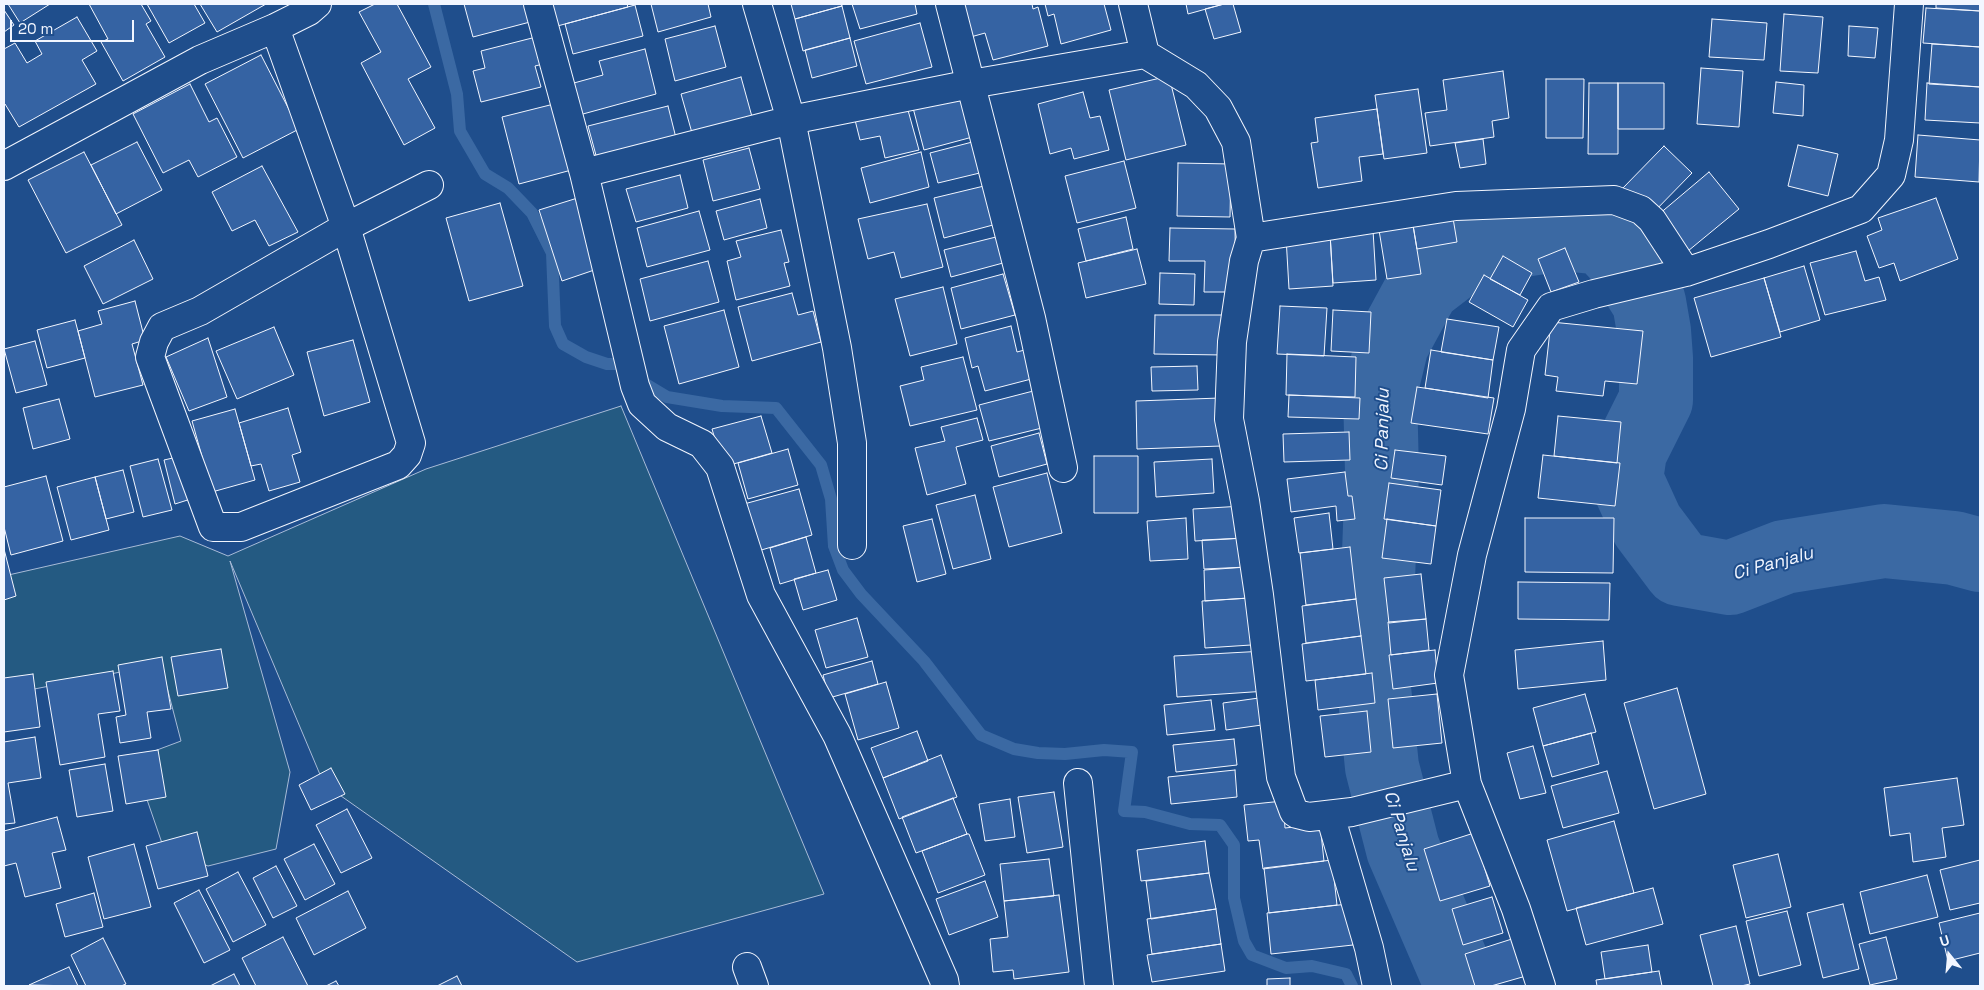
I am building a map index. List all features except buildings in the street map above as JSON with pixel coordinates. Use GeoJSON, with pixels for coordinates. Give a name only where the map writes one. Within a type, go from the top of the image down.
{"type":"FeatureCollection","features":[{"type":"Feature","properties":{"kind":"street"},"geometry":{"type":"LineString","coordinates":[[4,166],[200,60],[275,28],[309,11],[317,4]]}},
{"type":"Feature","properties":{"kind":"street"},"geometry":{"type":"LineString","coordinates":[[538,4],[584,173],[642,404],[667,427],[702,444],[720,467],[761,595],[837,735],[945,986]]}},
{"type":"Feature","properties":{"kind":"street"},"geometry":{"type":"LineString","coordinates":[[757,4],[791,120],[837,348],[852,443],[852,545]]}},
{"type":"Feature","properties":{"kind":"street"},"geometry":{"type":"LineString","coordinates":[[950,4],[1031,318],[1064,468]]}},
{"type":"Feature","properties":{"kind":"street"},"geometry":{"type":"LineString","coordinates":[[1133,4],[1146,54]]}},
{"type":"Feature","properties":{"kind":"street"},"geometry":{"type":"LineString","coordinates":[[1541,986],[1516,909],[1467,784],[1449,675],[1472,555],[1511,409],[1521,350],[1551,307],[1682,272],[1769,244],[1861,209],[1891,175],[1899,140],[1909,4]]}},
{"type":"Feature","properties":{"kind":"street"},"geometry":{"type":"LineString","coordinates":[[275,28],[346,228],[411,443],[407,455],[398,465],[241,528],[214,528],[150,357],[154,342],[162,327],[200,311],[346,228],[429,185]]}},
{"type":"Feature","properties":{"kind":"street"},"geometry":{"type":"LineString","coordinates":[[584,173],[791,120],[971,84],[1146,54],[1196,85],[1218,108],[1236,142],[1251,238],[1244,261],[1232,342],[1230,419],[1245,501],[1259,596],[1281,777],[1294,812],[1309,817],[1341,814],[1467,784]]}},
{"type":"Feature","properties":{"kind":"street"},"geometry":{"type":"LineString","coordinates":[[1251,238],[1456,206],[1614,200],[1641,210],[1652,220],[1682,272]]}},
{"type":"Feature","properties":{"kind":"street"},"geometry":{"type":"LineString","coordinates":[[1078,783],[1099,986]]}},
{"type":"Feature","properties":{"kind":"street"},"geometry":{"type":"LineString","coordinates":[[1341,814],[1377,986]]}},
{"type":"Feature","properties":{"kind":"shaded area"},"geometry":{"type":"Polygon","coordinates":[[[621,406],[824,894],[577,962],[324,784],[230,561],[290,772],[276,849],[208,866],[164,849],[133,759],[181,741],[161,664],[4,695],[4,576],[180,536],[228,556],[426,469],[621,406]]]}},
{"type":"Feature","properties":{"kind":"waterway"},"geometry":{"type":"LineString","coordinates":[[434,4],[457,94],[460,131],[485,174],[508,188],[532,213],[552,253],[555,326],[563,344],[586,357],[607,364],[621,364],[647,385],[667,397],[722,406],[776,408],[821,465],[831,499],[834,546],[843,570],[861,594],[924,661],[981,735],[1014,749],[1038,753],[1065,754],[1104,750],[1132,752],[1124,811],[1145,812],[1190,824],[1220,825],[1234,845],[1234,898],[1244,941],[1252,955],[1286,968],[1312,966],[1346,974],[1352,986]]}},
{"type":"Feature","properties":{"kind":"waterway","name":"Ci Panjalu"},"geometry":{"type":"LineString","coordinates":[[1462,986],[1403,849],[1382,767],[1374,688],[1382,472],[1380,393],[1392,344],[1423,287],[1458,260],[1511,242],[1562,234],[1603,238],[1620,256],[1649,302],[1656,358],[1656,400],[1630,452],[1626,479],[1647,525],[1680,569],[1730,578],[1784,557],[1884,541],[1954,548],[1980,555]]}}]}
